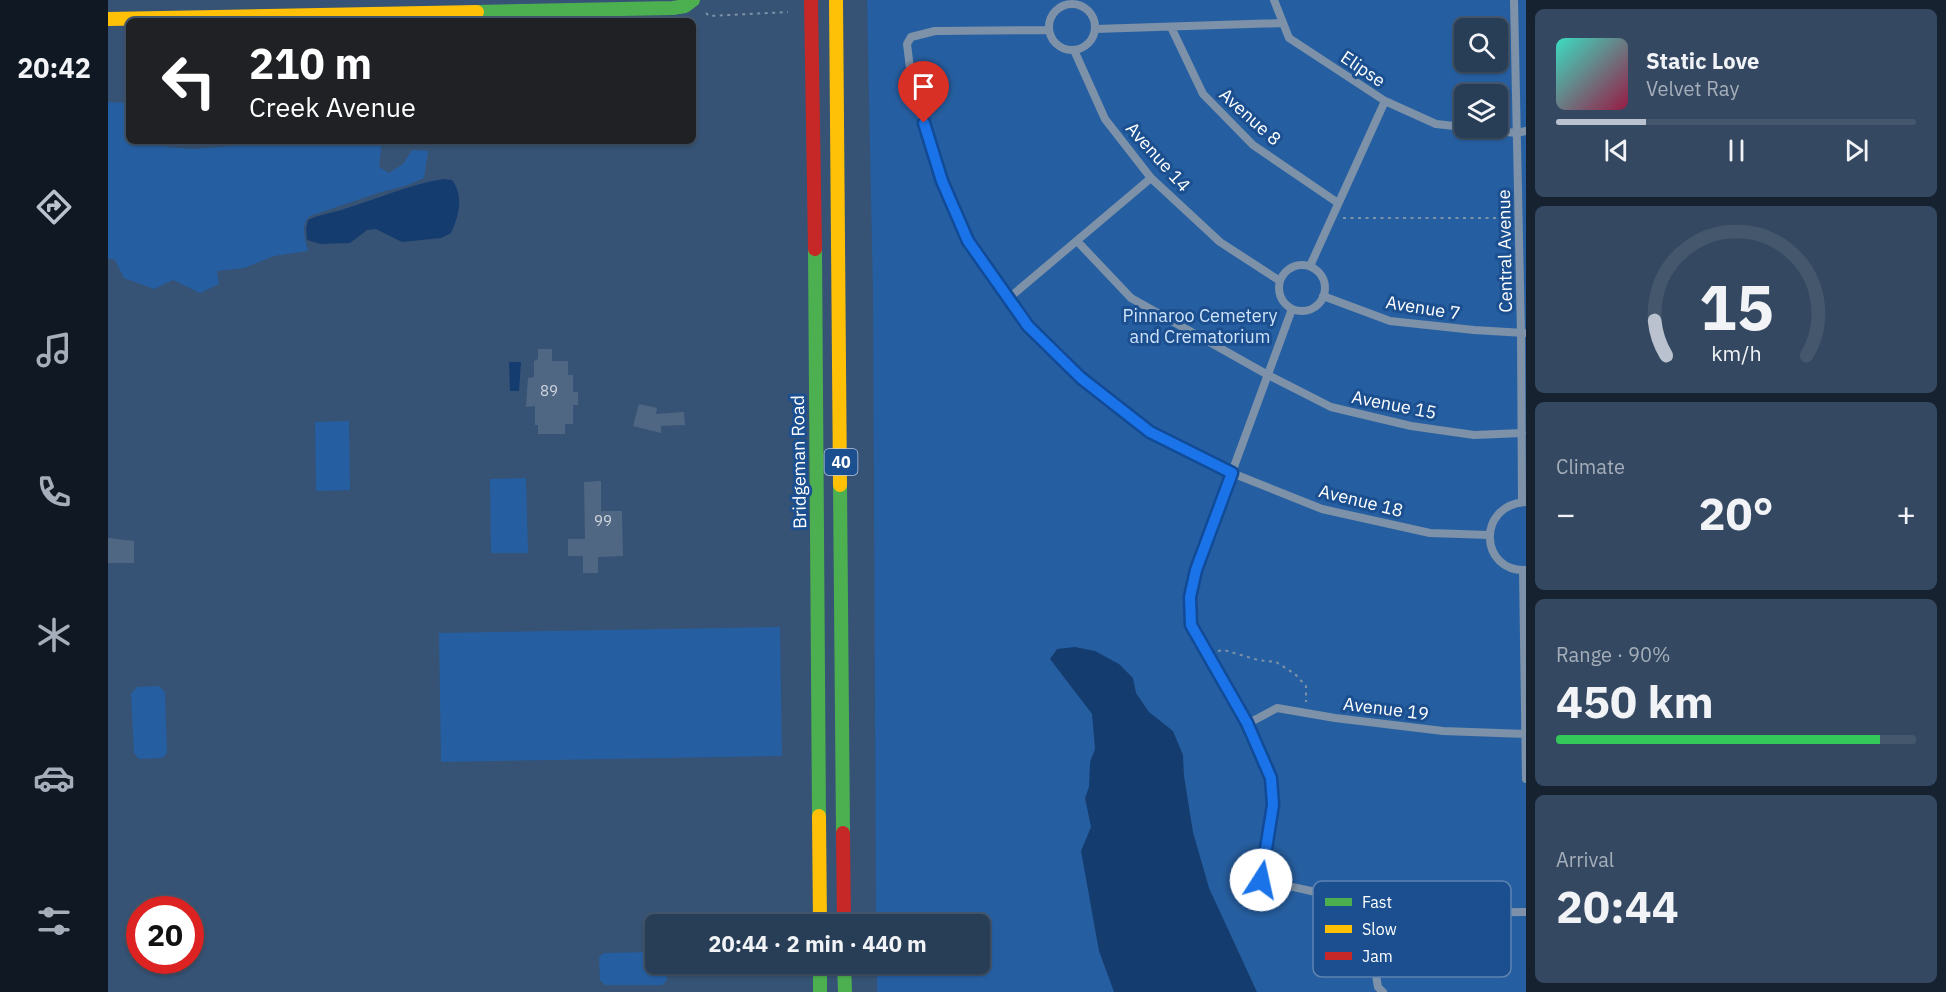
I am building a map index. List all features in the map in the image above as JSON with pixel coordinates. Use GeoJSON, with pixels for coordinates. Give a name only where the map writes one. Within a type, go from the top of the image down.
{"type":"FeatureCollection","features":[{"type":"Feature","properties":{"kind":"main road","name":"Bridgeman Road"},"geometry":{"type":"LineString","coordinates":[[811,0],[814,115],[820,914]]}},
{"type":"Feature","properties":{"kind":"main road","name":"40"},"geometry":{"type":"LineString","coordinates":[[836,0],[844,914]]}},
{"type":"Feature","properties":{"kind":"main road"},"geometry":{"type":"LineString","coordinates":[[159,18],[673,8],[685,6],[692,1]]}},
{"type":"Feature","properties":{"kind":"main road"},"geometry":{"type":"LineString","coordinates":[[108,19],[126,19]]}},
{"type":"Feature","properties":{"kind":"main road"},"geometry":{"type":"LineString","coordinates":[[820,974],[820,992]]}},
{"type":"Feature","properties":{"kind":"main road"},"geometry":{"type":"LineString","coordinates":[[844,974],[844,992]]}},
{"type":"Feature","properties":{"kind":"lane","name":"Elipse"},"geometry":{"type":"LineString","coordinates":[[1274,0],[1289,38],[1385,101],[1436,124],[1454,126]]}},
{"type":"Feature","properties":{"kind":"lane","name":"Central Avenue"},"geometry":{"type":"LineString","coordinates":[[1489,535],[1493,520],[1500,511],[1510,505],[1524,502],[1522,433],[1524,333],[1514,0]]}},
{"type":"Feature","properties":{"kind":"lane"},"geometry":{"type":"LineString","coordinates":[[1063,3],[1085,8],[1090,14],[1095,29],[1088,44],[1074,50],[1056,44],[1049,30],[1051,17],[1063,3]]}},
{"type":"Feature","properties":{"kind":"lane"},"geometry":{"type":"LineString","coordinates":[[1095,29],[1283,23]]}},
{"type":"Feature","properties":{"kind":"lane","name":"Avenue 8"},"geometry":{"type":"LineString","coordinates":[[1171,27],[1203,94],[1253,145],[1338,203]]}},
{"type":"Feature","properties":{"kind":"lane","name":"Avenue 18"},"geometry":{"type":"LineString","coordinates":[[1049,30],[934,31],[911,37],[907,44],[912,84],[942,181],[968,241],[1028,326],[1081,378],[1150,432],[1232,473],[1322,509],[1430,533],[1489,535]]}},
{"type":"Feature","properties":{"kind":"lane","name":"Avenue 14"},"geometry":{"type":"LineString","coordinates":[[1074,50],[1105,119],[1151,178],[1220,242],[1280,281]]}},
{"type":"Feature","properties":{"kind":"lane"},"geometry":{"type":"LineString","coordinates":[[1310,266],[1385,101]]}},
{"type":"Feature","properties":{"kind":"lane","name":"Elipse"},"geometry":{"type":"LineString","coordinates":[[1508,132],[1526,131]]}},
{"type":"Feature","properties":{"kind":"lane"},"geometry":{"type":"LineString","coordinates":[[1009,298],[1151,178]]}},
{"type":"Feature","properties":{"kind":"lane","name":"Avenue 15"},"geometry":{"type":"LineString","coordinates":[[1077,241],[1131,298],[1268,375],[1331,407],[1411,426],[1474,435],[1522,433]]}},
{"type":"Feature","properties":{"kind":"lane"},"geometry":{"type":"LineString","coordinates":[[1310,266],[1321,274],[1324,282],[1323,296],[1313,308],[1305,311],[1292,309],[1282,299],[1279,289],[1280,281],[1286,271],[1292,267],[1310,266]]}},
{"type":"Feature","properties":{"kind":"lane","name":"Avenue 7"},"geometry":{"type":"LineString","coordinates":[[1323,296],[1390,321],[1524,333]]}},
{"type":"Feature","properties":{"kind":"lane"},"geometry":{"type":"LineString","coordinates":[[1292,309],[1196,570],[1190,597],[1191,625],[1247,723],[1271,778],[1273,805],[1261,880],[1313,891]]}},
{"type":"Feature","properties":{"kind":"lane"},"geometry":{"type":"LineString","coordinates":[[1489,535],[1496,557],[1505,565],[1525,570],[1526,779]]}},
{"type":"Feature","properties":{"kind":"lane","name":"Avenue 19"},"geometry":{"type":"LineString","coordinates":[[1247,723],[1277,708],[1443,731],[1526,734]]}},
{"type":"Feature","properties":{"kind":"lane"},"geometry":{"type":"LineString","coordinates":[[1511,912],[1526,912]]}},
{"type":"Feature","properties":{"kind":"lane"},"geometry":{"type":"LineString","coordinates":[[1376,977],[1378,987],[1383,992]]}},
{"type":"Feature","properties":{"kind":"path"},"geometry":{"type":"LineString","coordinates":[[692,1],[709,16],[788,12]]}},
{"type":"Feature","properties":{"kind":"path"},"geometry":{"type":"LineString","coordinates":[[1331,218],[1519,218]]}},
{"type":"Feature","properties":{"kind":"path"},"geometry":{"type":"LineString","coordinates":[[1207,654],[1224,650],[1258,660],[1276,662],[1295,674],[1306,686],[1306,713]]}},
{"type":"Feature","properties":{"kind":"green space","name":"Pinnaroo Cemetery and Crematorium"},"geometry":{"type":"Polygon","coordinates":[[[867,0],[1526,0],[1526,992],[877,992],[877,974],[990,974],[990,914],[876,914],[873,293],[867,0]]]}},
{"type":"Feature","properties":{"kind":"green space"},"geometry":{"type":"Polygon","coordinates":[[[108,102],[126,103],[126,144],[163,144],[167,147],[193,149],[234,144],[382,144],[379,167],[389,173],[403,164],[412,150],[428,151],[424,178],[310,216],[304,228],[308,251],[274,256],[244,268],[217,271],[219,284],[200,293],[173,280],[154,289],[124,278],[115,260],[108,258],[108,102]]]}},
{"type":"Feature","properties":{"kind":"green space"},"geometry":{"type":"Polygon","coordinates":[[[349,421],[350,490],[316,491],[315,422],[349,421]]]}},
{"type":"Feature","properties":{"kind":"green space"},"geometry":{"type":"Polygon","coordinates":[[[526,478],[528,553],[491,553],[490,479],[526,478]]]}},
{"type":"Feature","properties":{"kind":"green space"},"geometry":{"type":"Polygon","coordinates":[[[780,627],[782,756],[441,762],[439,633],[780,627]]]}},
{"type":"Feature","properties":{"kind":"green space"},"geometry":{"type":"Polygon","coordinates":[[[159,686],[165,692],[167,753],[162,758],[139,759],[134,753],[131,694],[137,687],[159,686]]]}},
{"type":"Feature","properties":{"kind":"green space"},"geometry":{"type":"Polygon","coordinates":[[[645,952],[645,974],[667,974],[667,980],[662,985],[605,985],[600,980],[599,957],[604,953],[645,952]]]}},
{"type":"Feature","properties":{"kind":"shaded area"},"geometry":{"type":"Polygon","coordinates":[[[444,179],[452,180],[456,186],[459,206],[451,233],[441,238],[402,242],[376,229],[367,230],[350,243],[320,244],[307,240],[308,220],[406,188],[444,179]]]}},
{"type":"Feature","properties":{"kind":"shaded area"},"geometry":{"type":"Polygon","coordinates":[[[509,362],[521,362],[519,391],[510,391],[509,362]]]}},
{"type":"Feature","properties":{"kind":"shaded area"},"geometry":{"type":"Polygon","coordinates":[[[1075,647],[1095,651],[1119,664],[1133,678],[1136,693],[1149,712],[1173,731],[1183,755],[1193,832],[1209,888],[1257,992],[1114,992],[1099,951],[1081,851],[1091,827],[1085,798],[1089,787],[1090,762],[1095,749],[1092,714],[1050,659],[1057,649],[1075,647]]]}},
{"type":"Feature","properties":{"kind":"building"},"geometry":{"type":"Polygon","coordinates":[[[538,349],[552,349],[552,361],[568,361],[568,375],[573,375],[573,392],[578,392],[578,405],[573,405],[573,424],[565,424],[565,434],[538,434],[538,425],[535,425],[535,406],[526,407],[528,378],[534,377],[534,361],[538,359],[538,349]]]}},
{"type":"Feature","properties":{"kind":"building"},"geometry":{"type":"Polygon","coordinates":[[[639,404],[657,408],[656,414],[684,412],[685,425],[661,426],[661,433],[633,426],[639,404]]]}},
{"type":"Feature","properties":{"kind":"building"},"geometry":{"type":"Polygon","coordinates":[[[601,481],[601,511],[622,511],[623,556],[598,557],[598,573],[583,573],[583,556],[568,556],[568,539],[585,539],[584,482],[601,481]]]}},
{"type":"Feature","properties":{"kind":"building"},"geometry":{"type":"Polygon","coordinates":[[[108,538],[134,541],[134,563],[108,563],[108,538]]]}},
{"type":"Feature","properties":{"kind":"traffic: fast"},"geometry":{"type":"LineString","coordinates":[[477,12],[673,8],[685,6],[693,0]]}},
{"type":"Feature","properties":{"kind":"traffic: fast"},"geometry":{"type":"LineString","coordinates":[[815,249],[819,816]]}},
{"type":"Feature","properties":{"kind":"traffic: fast"},"geometry":{"type":"LineString","coordinates":[[840,485],[843,833]]}},
{"type":"Feature","properties":{"kind":"traffic: fast"},"geometry":{"type":"LineString","coordinates":[[820,974],[820,992]]}},
{"type":"Feature","properties":{"kind":"traffic: fast"},"geometry":{"type":"LineString","coordinates":[[844,974],[845,992]]}},
{"type":"Feature","properties":{"kind":"traffic: slow"},"geometry":{"type":"LineString","coordinates":[[836,0],[840,485]]}},
{"type":"Feature","properties":{"kind":"traffic: slow"},"geometry":{"type":"LineString","coordinates":[[161,18],[477,12]]}},
{"type":"Feature","properties":{"kind":"traffic: slow"},"geometry":{"type":"LineString","coordinates":[[108,19],[126,19]]}},
{"type":"Feature","properties":{"kind":"traffic: slow"},"geometry":{"type":"LineString","coordinates":[[819,816],[820,914]]}},
{"type":"Feature","properties":{"kind":"traffic: jam"},"geometry":{"type":"LineString","coordinates":[[811,0],[815,249]]}},
{"type":"Feature","properties":{"kind":"traffic: jam"},"geometry":{"type":"LineString","coordinates":[[843,833],[844,914]]}},
{"type":"Feature","properties":{"kind":"route"},"geometry":{"type":"LineString","coordinates":[[924,123],[942,181],[968,241],[1028,326],[1081,378],[1150,432],[1232,473],[1196,570],[1190,597],[1191,625],[1247,723],[1271,778],[1273,805],[1261,880]]}}]}
